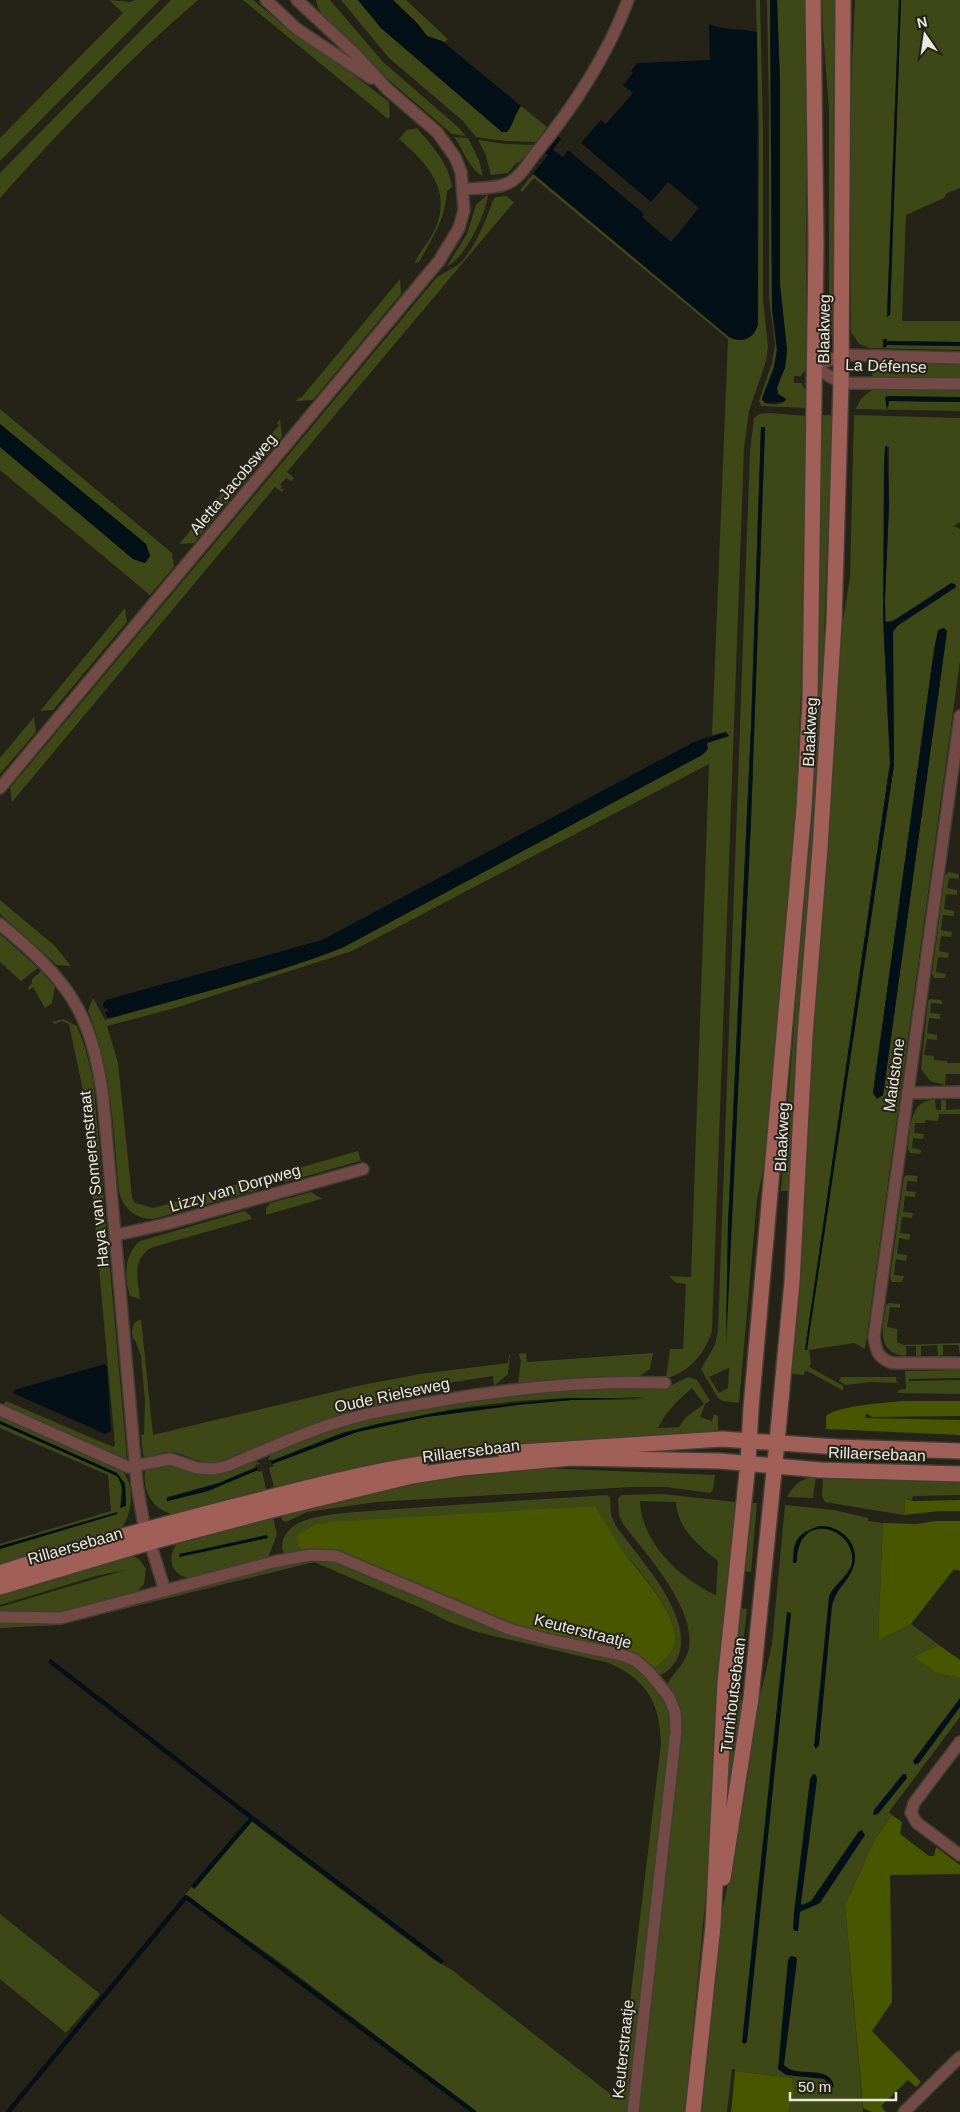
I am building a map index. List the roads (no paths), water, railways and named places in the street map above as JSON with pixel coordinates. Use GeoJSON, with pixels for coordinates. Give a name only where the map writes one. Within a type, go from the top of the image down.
{"type":"FeatureCollection","features":[{"type":"Feature","properties":{"kind":"main road","name":"Blaakweg"},"geometry":{"type":"LineString","coordinates":[[748,1463],[804,808],[810,702],[816,242],[813,0]]}},
{"type":"Feature","properties":{"kind":"main road","name":"Blaakweg"},"geometry":{"type":"LineString","coordinates":[[774,1465],[792,1282],[805,1036],[820,848],[834,632],[841,383],[843,0]]}},
{"type":"Feature","properties":{"kind":"main road","name":"Rillaersebaan"},"geometry":{"type":"LineString","coordinates":[[0,1587],[149,1536],[341,1480],[459,1458],[554,1448],[722,1439],[829,1446],[960,1451]]}},
{"type":"Feature","properties":{"kind":"main road","name":"Rillaersebaan"},"geometry":{"type":"LineString","coordinates":[[0,1573],[149,1536],[412,1476],[462,1468],[571,1458],[720,1461],[820,1470],[960,1474]]}},
{"type":"Feature","properties":{"kind":"main road","name":"Turnhoutsebaan"},"geometry":{"type":"LineString","coordinates":[[693,2112],[713,1926],[725,1682],[748,1463]]}},
{"type":"Feature","properties":{"kind":"main road","name":"Turnhoutsebaan"},"geometry":{"type":"LineString","coordinates":[[713,1926],[728,1854],[750,1707],[774,1465]]}},
{"type":"Feature","properties":{"kind":"street"},"geometry":{"type":"LineString","coordinates":[[266,0],[297,29],[387,89]]}},
{"type":"Feature","properties":{"kind":"street"},"geometry":{"type":"LineString","coordinates":[[279,11],[290,0]]}},
{"type":"Feature","properties":{"kind":"street"},"geometry":{"type":"LineString","coordinates":[[297,0],[356,55],[387,89]]}},
{"type":"Feature","properties":{"kind":"street"},"geometry":{"type":"LineString","coordinates":[[464,188],[506,184],[516,177],[546,141],[581,92],[628,0]]}},
{"type":"Feature","properties":{"kind":"street","name":"Aletta Jacobsweg"},"geometry":{"type":"LineString","coordinates":[[0,788],[439,261],[459,228],[464,210],[464,188],[461,172],[446,142],[387,89]]}},
{"type":"Feature","properties":{"kind":"street","name":"La Défense"},"geometry":{"type":"LineString","coordinates":[[814,368],[841,355],[960,358]]}},
{"type":"Feature","properties":{"kind":"street","name":"La Défense"},"geometry":{"type":"LineString","coordinates":[[814,368],[841,383],[960,384]]}},
{"type":"Feature","properties":{"kind":"street","name":"Maidstone"},"geometry":{"type":"LineString","coordinates":[[959,724],[874,1337],[876,1350],[882,1360],[892,1364],[960,1363]]}},
{"type":"Feature","properties":{"kind":"street","name":"Haya van Somerenstraat"},"geometry":{"type":"LineString","coordinates":[[0,924],[41,960],[62,982],[89,1032],[99,1068],[116,1235],[136,1467]]}},
{"type":"Feature","properties":{"kind":"street"},"geometry":{"type":"LineString","coordinates":[[908,1093],[960,1092]]}},
{"type":"Feature","properties":{"kind":"street","name":"Lizzy van Dorpweg"},"geometry":{"type":"LineString","coordinates":[[116,1235],[166,1224],[363,1169]]}},
{"type":"Feature","properties":{"kind":"street","name":"Oude Rielseweg"},"geometry":{"type":"LineString","coordinates":[[136,1467],[170,1458],[196,1468],[214,1469],[227,1466],[352,1418],[476,1394],[597,1382],[665,1383]]}},
{"type":"Feature","properties":{"kind":"street"},"geometry":{"type":"LineString","coordinates":[[0,1410],[128,1467],[136,1467],[139,1502],[165,1591]]}},
{"type":"Feature","properties":{"kind":"street","name":"Keuterstraatje"},"geometry":{"type":"LineString","coordinates":[[0,1618],[61,1618],[277,1561],[311,1555],[336,1556],[509,1628],[550,1640],[622,1655],[635,1660],[649,1672],[668,1697],[675,1712],[676,1731],[633,2112]]}},
{"type":"Feature","properties":{"kind":"street"},"geometry":{"type":"LineString","coordinates":[[960,1742],[914,1803],[911,1813],[917,1824],[960,1855]]}},
{"type":"Feature","properties":{"kind":"street"},"geometry":{"type":"LineString","coordinates":[[904,2112],[960,2057]]}},
{"type":"Feature","properties":{"kind":"waterway"},"geometry":{"type":"LineString","coordinates":[[51,1662],[252,1818],[194,1886]]}},
{"type":"Feature","properties":{"kind":"waterway"},"geometry":{"type":"LineString","coordinates":[[252,1818],[441,1961]]}},
{"type":"Feature","properties":{"kind":"waterway"},"geometry":{"type":"LineString","coordinates":[[8,2112],[186,1897],[474,2112]]}}]}
